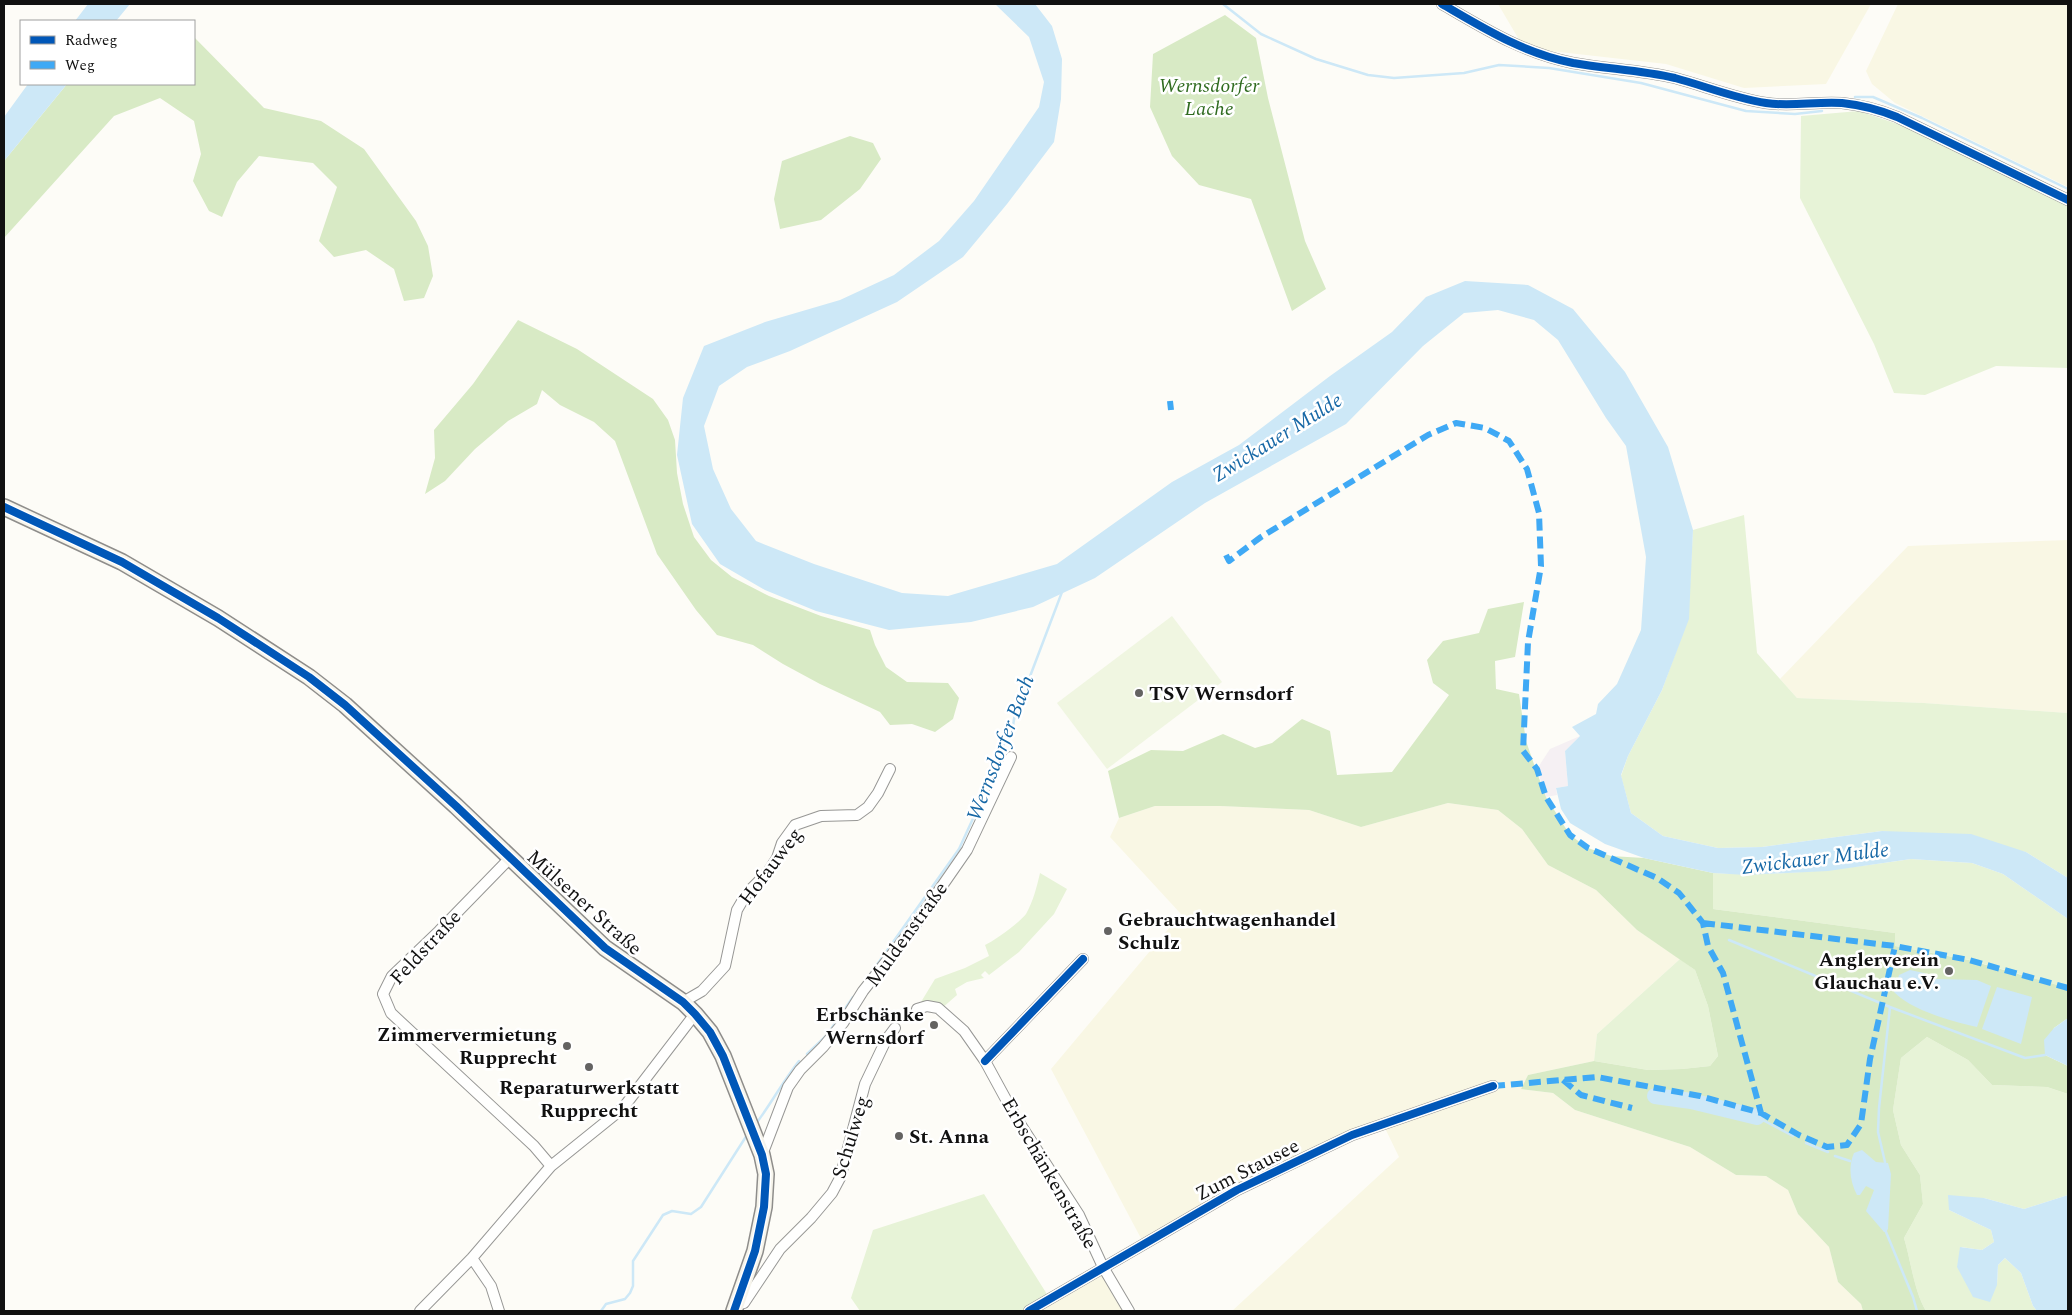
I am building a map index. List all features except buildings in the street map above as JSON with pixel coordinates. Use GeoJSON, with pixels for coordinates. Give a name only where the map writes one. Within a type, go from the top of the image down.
{"type":"FeatureCollection","features":[{"type":"Feature","properties":{"kind":"street"},"geometry":{"type":"LineString","coordinates":[[1442,4],[1501,38],[1537,53],[1573,63],[1658,75],[1731,96],[1768,104],[1841,103],[1879,110],[2068,200]]}},
{"type":"Feature","properties":{"kind":"street","name":"Mülsener Straße"},"geometry":{"type":"LineString","coordinates":[[4,507],[122,562],[218,618],[309,677],[345,705],[510,857],[605,948],[683,1002],[695,1014],[710,1032],[723,1056],[762,1155],[766,1174],[764,1207],[755,1251],[735,1308]]}},
{"type":"Feature","properties":{"kind":"street","name":"Muldenstraße"},"geometry":{"type":"LineString","coordinates":[[762,1155],[788,1087],[800,1070],[843,1023],[967,850],[1011,757]]}},
{"type":"Feature","properties":{"kind":"street","name":"Hofauweg"},"geometry":{"type":"LineString","coordinates":[[683,1002],[702,991],[725,966],[737,910],[747,893],[768,872],[777,858],[782,843],[795,825],[821,816],[857,815],[868,807],[878,793],[890,769]]}},
{"type":"Feature","properties":{"kind":"street","name":"Feldstraße"},"geometry":{"type":"LineString","coordinates":[[510,857],[439,931],[392,976],[384,994],[391,1013],[534,1146],[551,1166]]}},
{"type":"Feature","properties":{"kind":"street"},"geometry":{"type":"LineString","coordinates":[[985,1061],[1083,959]]}},
{"type":"Feature","properties":{"kind":"street","name":"Erbschänkenstraße"},"geometry":{"type":"LineString","coordinates":[[917,1010],[927,1006],[938,1008],[964,1031],[985,1061],[1015,1116],[1079,1215],[1103,1267],[1128,1311]]}},
{"type":"Feature","properties":{"kind":"street"},"geometry":{"type":"LineString","coordinates":[[420,1311],[472,1258],[551,1166],[623,1108],[695,1014]]}},
{"type":"Feature","properties":{"kind":"street","name":"Schulweg"},"geometry":{"type":"LineString","coordinates":[[735,1308],[744,1303],[780,1249],[811,1218],[832,1193],[840,1178],[865,1084],[886,1040],[895,1028]]}},
{"type":"Feature","properties":{"kind":"street","name":"Zum Stausee"},"geometry":{"type":"LineString","coordinates":[[1029,1311],[1237,1190],[1352,1135],[1493,1086]]}},
{"type":"Feature","properties":{"kind":"street"},"geometry":{"type":"LineString","coordinates":[[472,1258],[491,1286],[499,1311]]}},
{"type":"Feature","properties":{"kind":"shaded area"},"geometry":{"type":"Polygon","coordinates":[[[1498,4],[1871,4],[1826,84],[1744,88],[1666,64],[1524,48],[1498,4]]]}},
{"type":"Feature","properties":{"kind":"shaded area"},"geometry":{"type":"Polygon","coordinates":[[[1898,4],[2068,4],[2068,187],[1895,103],[1872,84],[1866,71],[1898,4]]]}},
{"type":"Feature","properties":{"kind":"shaded area"},"geometry":{"type":"Polygon","coordinates":[[[2068,540],[2068,713],[1924,703],[1797,698],[1780,679],[1908,546],[2068,540]]]}},
{"type":"Feature","properties":{"kind":"shaded area"},"geometry":{"type":"Polygon","coordinates":[[[1580,736],[1565,751],[1568,786],[1556,788],[1557,795],[1546,797],[1537,769],[1550,749],[1580,736]]]}},
{"type":"Feature","properties":{"kind":"shaded area"},"geometry":{"type":"Polygon","coordinates":[[[1448,803],[1498,810],[1522,829],[1548,865],[1596,890],[1637,930],[1680,959],[1597,1034],[1594,1061],[1528,1075],[1521,1089],[1553,1093],[1575,1110],[1690,1147],[1736,1175],[1766,1176],[1788,1190],[1798,1214],[1829,1247],[1838,1282],[1861,1304],[1863,1311],[1232,1311],[1399,1157],[1383,1124],[1352,1135],[1144,1244],[1051,1069],[1181,914],[1110,837],[1119,818],[1155,806],[1220,806],[1309,810],[1361,827],[1448,803]]]}},
{"type":"Feature","properties":{"kind":"shaded area"},"geometry":{"type":"Polygon","coordinates":[[[1103,1267],[1128,1311],[1029,1311],[1103,1267]]]}},
{"type":"Feature","properties":{"kind":"green space","name":"Wernsdorfer Lache"},"geometry":{"type":"Polygon","coordinates":[[[1225,15],[1256,38],[1268,98],[1305,241],[1326,289],[1292,311],[1251,199],[1199,185],[1172,156],[1150,107],[1153,54],[1225,15]]]}},
{"type":"Feature","properties":{"kind":"green space"},"geometry":{"type":"Polygon","coordinates":[[[195,38],[264,108],[321,121],[364,149],[416,221],[428,246],[433,276],[424,298],[404,301],[394,269],[366,250],[334,257],[319,241],[337,187],[313,163],[259,156],[237,182],[222,217],[209,211],[193,181],[201,154],[194,121],[160,98],[114,116],[4,238],[4,161],[66,85],[195,85],[195,38]]]}},
{"type":"Feature","properties":{"kind":"green space"},"geometry":{"type":"Polygon","coordinates":[[[1859,111],[1915,130],[2068,204],[2068,368],[1996,366],[1925,395],[1894,393],[1874,344],[1800,198],[1801,116],[1859,111]]]}},
{"type":"Feature","properties":{"kind":"green space"},"geometry":{"type":"Polygon","coordinates":[[[850,136],[873,143],[881,159],[860,189],[821,220],[780,229],[774,199],[782,161],[850,136]]]}},
{"type":"Feature","properties":{"kind":"green space"},"geometry":{"type":"Polygon","coordinates":[[[518,320],[577,349],[653,399],[668,420],[675,440],[677,473],[683,504],[694,537],[711,560],[732,577],[769,596],[821,616],[870,630],[886,667],[907,682],[948,683],[959,698],[953,719],[935,732],[912,724],[890,725],[880,712],[820,684],[753,645],[717,635],[696,610],[657,554],[615,441],[594,422],[560,405],[542,390],[537,404],[508,421],[475,449],[445,481],[425,494],[435,458],[434,430],[473,384],[518,320]]]}},
{"type":"Feature","properties":{"kind":"green space"},"geometry":{"type":"Polygon","coordinates":[[[1744,515],[1757,653],[1797,698],[1924,703],[2068,713],[2068,878],[2026,852],[1882,831],[1762,847],[1718,848],[1663,836],[1631,813],[1621,776],[1628,756],[1662,690],[1688,619],[1693,530],[1744,515]]]}},
{"type":"Feature","properties":{"kind":"green space"},"geometry":{"type":"Polygon","coordinates":[[[1524,602],[1515,657],[1495,661],[1496,689],[1519,694],[1526,741],[1546,797],[1570,835],[1588,848],[1611,856],[1644,858],[1713,873],[1713,909],[1895,933],[1895,946],[1969,960],[2068,988],[2068,1018],[2054,1028],[2045,1055],[2068,1066],[2068,1094],[2047,1087],[1992,1085],[1968,1060],[1927,1037],[1901,1058],[1893,1110],[1901,1145],[1920,1175],[1923,1204],[1904,1238],[1916,1285],[1926,1311],[1863,1311],[1861,1304],[1838,1282],[1829,1247],[1798,1214],[1788,1190],[1766,1176],[1736,1175],[1690,1147],[1575,1110],[1553,1093],[1521,1089],[1528,1075],[1594,1061],[1648,1070],[1682,1069],[1710,1066],[1718,1056],[1708,1006],[1695,970],[1637,930],[1596,890],[1548,865],[1522,829],[1498,810],[1448,803],[1361,827],[1309,810],[1220,806],[1155,806],[1119,818],[1108,771],[1151,750],[1183,751],[1223,734],[1255,748],[1272,743],[1302,719],[1330,731],[1337,775],[1392,772],[1449,695],[1433,683],[1427,660],[1443,641],[1479,633],[1488,609],[1524,602]]]}},
{"type":"Feature","properties":{"kind":"green space","name":"TSV Wernsdorf"},"geometry":{"type":"Polygon","coordinates":[[[1172,616],[1222,682],[1107,769],[1057,703],[1172,616]]]}},
{"type":"Feature","properties":{"kind":"green space"},"geometry":{"type":"Polygon","coordinates":[[[1911,859],[1972,863],[2003,874],[2068,919],[2068,988],[1970,960],[1895,946],[1895,933],[1713,909],[1713,873],[1788,873],[1911,859]]]}},
{"type":"Feature","properties":{"kind":"green space"},"geometry":{"type":"Polygon","coordinates":[[[1040,873],[1067,889],[1054,914],[1019,952],[989,975],[985,971],[981,975],[984,978],[967,982],[955,989],[957,995],[941,1009],[931,1003],[921,1002],[935,979],[965,968],[989,956],[985,945],[1007,931],[1026,914],[1033,899],[1040,873]]]}},
{"type":"Feature","properties":{"kind":"green space"},"geometry":{"type":"Polygon","coordinates":[[[1680,959],[1695,970],[1708,1006],[1718,1056],[1710,1066],[1648,1070],[1594,1061],[1597,1034],[1680,959]]]}},
{"type":"Feature","properties":{"kind":"green space"},"geometry":{"type":"Polygon","coordinates":[[[1927,1037],[1968,1060],[1992,1085],[2047,1087],[2068,1094],[2068,1195],[2024,1209],[1984,1198],[1949,1210],[1991,1230],[1994,1242],[1982,1250],[1961,1247],[1997,1285],[1998,1265],[2005,1258],[2021,1273],[2033,1306],[2037,1311],[1926,1311],[1922,1303],[1904,1238],[1923,1204],[1920,1175],[1901,1145],[1893,1110],[1901,1058],[1927,1037]]]}},
{"type":"Feature","properties":{"kind":"green space"},"geometry":{"type":"Polygon","coordinates":[[[984,1194],[1050,1299],[1029,1311],[860,1311],[851,1298],[873,1230],[984,1194]]]}},
{"type":"Feature","properties":{"kind":"water"},"geometry":{"type":"Polygon","coordinates":[[[88,4],[130,4],[117,20],[76,20],[88,4]]]}},
{"type":"Feature","properties":{"kind":"water","name":"Zwickauer Mulde"},"geometry":{"type":"Polygon","coordinates":[[[995,4],[1035,4],[1052,26],[1062,59],[1061,99],[1054,142],[1007,204],[963,257],[897,302],[790,351],[747,367],[719,386],[704,426],[713,469],[731,509],[756,541],[814,564],[902,593],[948,596],[1057,564],[1172,482],[1239,445],[1392,332],[1426,297],[1465,281],[1528,285],[1573,309],[1625,372],[1668,447],[1693,530],[1689,619],[1662,690],[1628,756],[1621,775],[1631,813],[1663,836],[1718,848],[1762,847],[1882,831],[1971,834],[2026,852],[2068,878],[2068,919],[2003,874],[1972,863],[1911,859],[1828,871],[1746,875],[1713,873],[1644,858],[1605,844],[1570,823],[1561,809],[1556,788],[1568,786],[1565,751],[1580,736],[1572,727],[1596,714],[1598,704],[1617,684],[1641,630],[1646,557],[1626,446],[1606,418],[1558,340],[1534,320],[1498,310],[1464,313],[1423,346],[1346,424],[1205,503],[1095,578],[1033,607],[971,622],[889,630],[816,611],[765,590],[720,564],[692,524],[677,455],[683,398],[704,346],[765,322],[840,300],[894,275],[939,241],[974,201],[1039,107],[1044,82],[1029,37],[995,4]]]}},
{"type":"Feature","properties":{"kind":"water"},"geometry":{"type":"Polygon","coordinates":[[[27,85],[66,85],[4,161],[4,117],[27,85]]]}},
{"type":"Feature","properties":{"kind":"water"},"geometry":{"type":"Polygon","coordinates":[[[1910,970],[1924,973],[1936,979],[1977,980],[1991,986],[1977,1027],[1921,1010],[1901,998],[1894,992],[1899,975],[1910,970]]]}},
{"type":"Feature","properties":{"kind":"water"},"geometry":{"type":"Polygon","coordinates":[[[1997,987],[2032,997],[2021,1044],[1982,1029],[1997,987]]]}},
{"type":"Feature","properties":{"kind":"water"},"geometry":{"type":"Polygon","coordinates":[[[2068,1018],[2068,1066],[2045,1055],[2044,1040],[2054,1028],[2068,1018]]]}},
{"type":"Feature","properties":{"kind":"water"},"geometry":{"type":"Polygon","coordinates":[[[1862,1150],[1876,1162],[1888,1163],[1891,1174],[1888,1229],[1886,1232],[1866,1211],[1874,1190],[1866,1186],[1860,1195],[1857,1195],[1853,1185],[1850,1169],[1852,1158],[1854,1153],[1862,1150]]]}},
{"type":"Feature","properties":{"kind":"water"},"geometry":{"type":"Polygon","coordinates":[[[1948,1195],[1984,1198],[2024,1209],[2068,1195],[2068,1311],[2037,1311],[2033,1306],[2021,1273],[2005,1258],[1998,1265],[1997,1285],[1990,1302],[1973,1297],[1957,1267],[1960,1247],[1982,1250],[1994,1242],[1991,1230],[1949,1210],[1948,1195]]]}},
{"type":"Feature","properties":{"kind":"waterway"},"geometry":{"type":"LineString","coordinates":[[1223,4],[1261,34],[1316,59],[1368,75],[1394,78],[1464,73],[1499,65],[1549,68],[1641,83],[1746,111],[1795,114],[1822,111]]}},
{"type":"Feature","properties":{"kind":"waterway"},"geometry":{"type":"LineString","coordinates":[[1855,97],[1873,97],[1922,118],[2068,189]]}},
{"type":"Feature","properties":{"kind":"waterway","name":"Wernsdorfer Bach"},"geometry":{"type":"LineString","coordinates":[[864,983],[959,849],[987,788],[995,763],[1013,726],[1016,706],[1029,679],[1062,592]]}},
{"type":"Feature","properties":{"kind":"waterway"},"geometry":{"type":"LineString","coordinates":[[1729,940],[1890,1007],[2025,1058],[2045,1055]]}},
{"type":"Feature","properties":{"kind":"waterway","name":"Wernsdorfer Bach"},"geometry":{"type":"LineString","coordinates":[[829,1032],[853,997]]}},
{"type":"Feature","properties":{"kind":"waterway"},"geometry":{"type":"LineString","coordinates":[[1885,1162],[1878,1132],[1890,1007]]}},
{"type":"Feature","properties":{"kind":"waterway","name":"Wernsdorfer Bach"},"geometry":{"type":"LineString","coordinates":[[807,1054],[826,1036]]}},
{"type":"Feature","properties":{"kind":"waterway","name":"Wernsdorfer Bach"},"geometry":{"type":"LineString","coordinates":[[755,1125],[799,1061]]}},
{"type":"Feature","properties":{"kind":"waterway"},"geometry":{"type":"LineString","coordinates":[[1655,1096],[1691,1101],[1757,1117]]}},
{"type":"Feature","properties":{"kind":"waterway"},"geometry":{"type":"LineString","coordinates":[[1757,1117],[1793,1136]]}},
{"type":"Feature","properties":{"kind":"waterway","name":"Wernsdorfer Bach"},"geometry":{"type":"LineString","coordinates":[[601,1311],[606,1304],[625,1299],[630,1293],[633,1286],[633,1261],[663,1215],[672,1211],[691,1214],[701,1207],[747,1135]]}},
{"type":"Feature","properties":{"kind":"waterway"},"geometry":{"type":"LineString","coordinates":[[1806,1143],[1828,1152]]}},
{"type":"Feature","properties":{"kind":"waterway"},"geometry":{"type":"LineString","coordinates":[[1835,1156],[1850,1161]]}},
{"type":"Feature","properties":{"kind":"waterway"},"geometry":{"type":"LineString","coordinates":[[1886,1232],[1917,1311]]}},
{"type":"Feature","properties":{"kind":"marked path"},"geometry":{"type":"LineString","coordinates":[[1170,401],[1171,410]]}},
{"type":"Feature","properties":{"kind":"marked path"},"geometry":{"type":"LineString","coordinates":[[1226,555],[1229,561],[1261,537],[1428,435],[1456,423],[1485,428],[1509,441],[1527,469],[1539,513],[1541,566],[1528,642],[1523,751],[1537,769],[1546,797],[1570,835],[1588,848],[1657,878],[1679,893],[1703,923],[1708,946],[1723,973],[1761,1113]]}},
{"type":"Feature","properties":{"kind":"marked path"},"geometry":{"type":"LineString","coordinates":[[1703,923],[1895,946],[1969,960],[2068,988]]}},
{"type":"Feature","properties":{"kind":"marked path"},"geometry":{"type":"LineString","coordinates":[[1493,1086],[1597,1077],[1700,1096],[1761,1113],[1799,1135],[1827,1147],[1847,1145],[1861,1124],[1870,1059],[1895,946]]}},
{"type":"Feature","properties":{"kind":"marked path"},"geometry":{"type":"LineString","coordinates":[[1563,1080],[1581,1095],[1632,1108]]}},
{"type":"Feature","properties":{"kind":"cycle path"},"geometry":{"type":"LineString","coordinates":[[1442,4],[1521,47],[1555,59],[1662,75],[1766,103],[1842,103],[1884,112],[2068,200]]}},
{"type":"Feature","properties":{"kind":"cycle path"},"geometry":{"type":"LineString","coordinates":[[4,507],[122,562],[218,618],[309,677],[345,705],[456,806],[605,948],[683,1002],[695,1014],[710,1032],[723,1056],[762,1155],[766,1174],[764,1207],[755,1251],[734,1311]]}},
{"type":"Feature","properties":{"kind":"cycle path"},"geometry":{"type":"LineString","coordinates":[[985,1061],[1083,959]]}},
{"type":"Feature","properties":{"kind":"cycle path"},"geometry":{"type":"LineString","coordinates":[[1029,1311],[1237,1190],[1352,1135],[1493,1086]]}},
{"type":"Feature","properties":{"kind":"place","name":"TSV Wernsdorf"},"geometry":{"type":"Point","coordinates":[1139,693]}},
{"type":"Feature","properties":{"kind":"place","name":"Gebrauchtwagenhandel Schulz"},"geometry":{"type":"Point","coordinates":[1108,931]}},
{"type":"Feature","properties":{"kind":"place","name":"Anglerverein Glauchau e.V."},"geometry":{"type":"Point","coordinates":[1949,971]}},
{"type":"Feature","properties":{"kind":"place","name":"Erbschänke Wernsdorf"},"geometry":{"type":"Point","coordinates":[934,1025]}},
{"type":"Feature","properties":{"kind":"place","name":"Zimmervermietung Rupprecht"},"geometry":{"type":"Point","coordinates":[567,1046]}},
{"type":"Feature","properties":{"kind":"place","name":"Reparaturwerkstatt Rupprecht"},"geometry":{"type":"Point","coordinates":[589,1067]}},
{"type":"Feature","properties":{"kind":"place","name":"St. Anna"},"geometry":{"type":"Point","coordinates":[899,1136]}}]}
